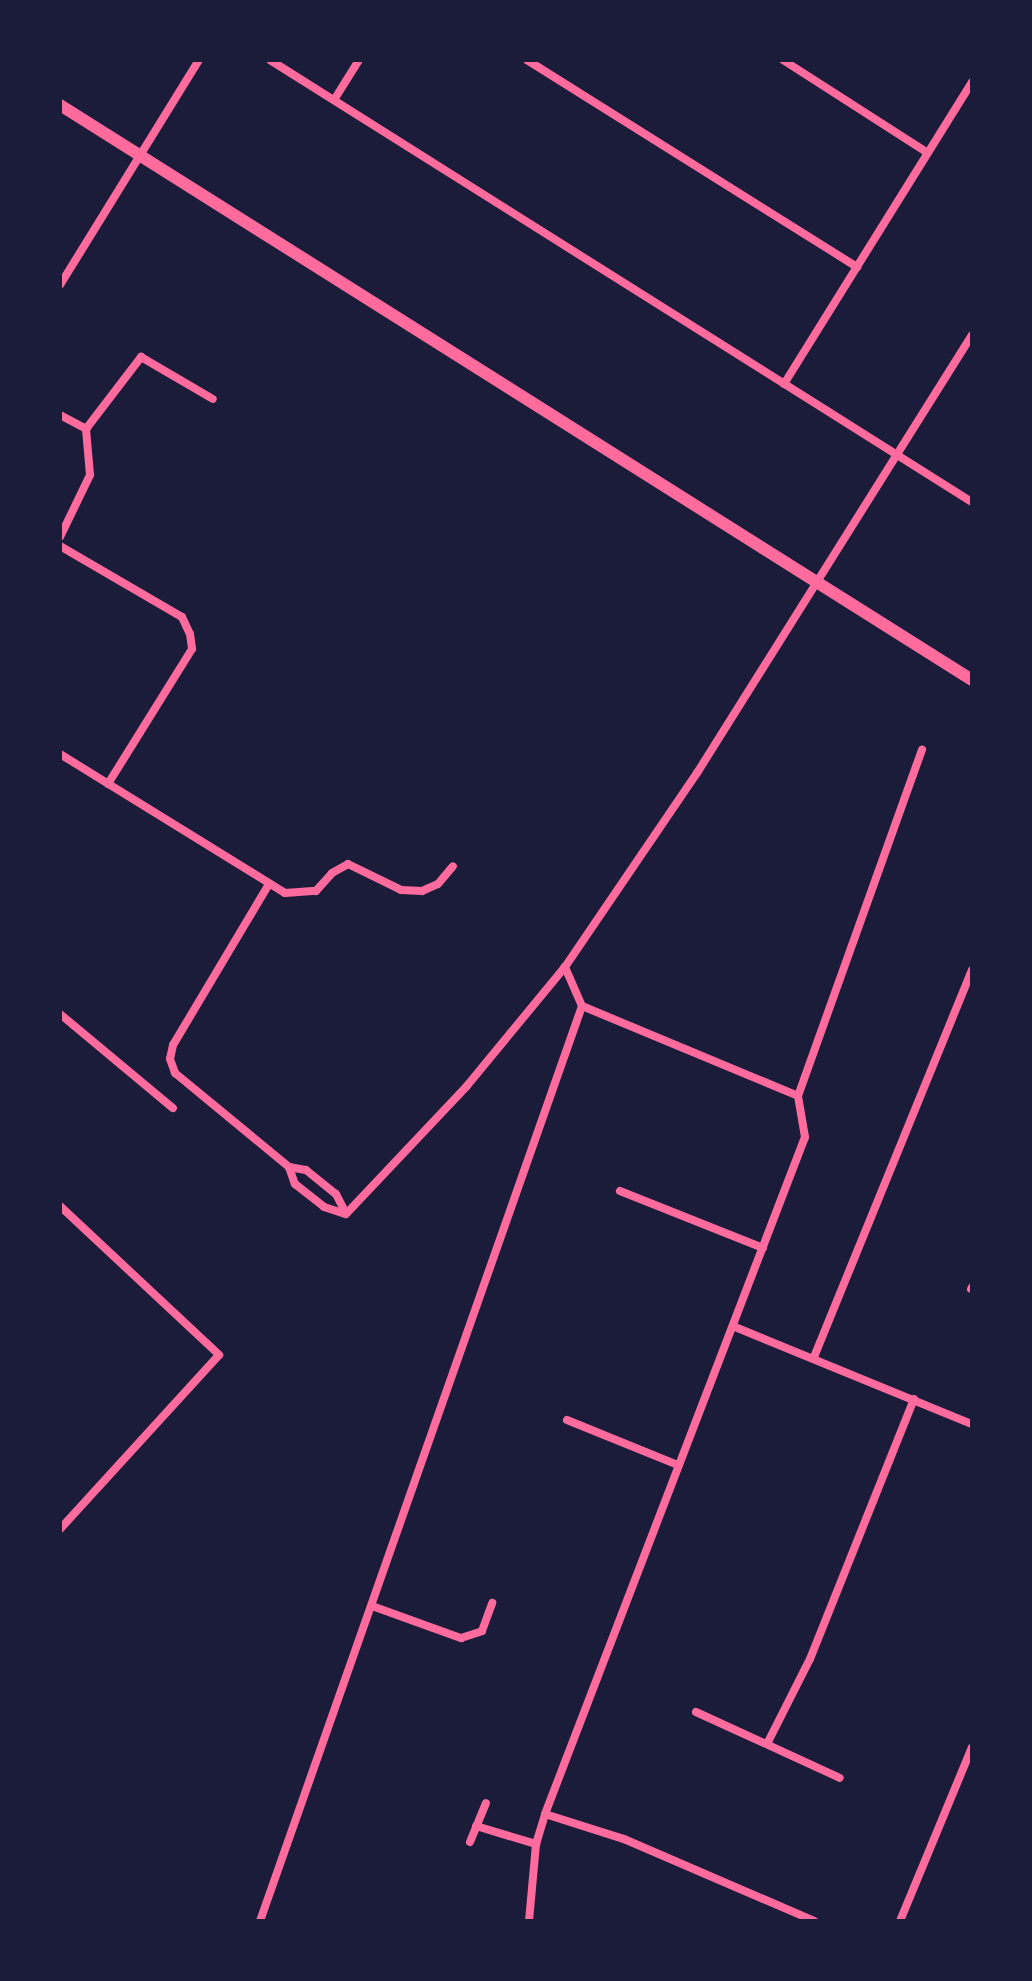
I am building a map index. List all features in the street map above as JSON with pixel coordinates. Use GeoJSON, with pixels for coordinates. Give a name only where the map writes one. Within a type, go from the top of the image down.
{"type":"FeatureCollection","features":[{"type":"Feature","properties":{"kind":"street"},"geometry":{"type":"LineString","coordinates":[[60,285],[199,60]]}},
{"type":"Feature","properties":{"kind":"street"},"geometry":{"type":"LineString","coordinates":[[270,60],[972,502]]}},
{"type":"Feature","properties":{"kind":"street"},"geometry":{"type":"LineString","coordinates":[[334,100],[359,60]]}},
{"type":"Feature","properties":{"kind":"street"},"geometry":{"type":"LineString","coordinates":[[527,60],[857,267]]}},
{"type":"Feature","properties":{"kind":"street"},"geometry":{"type":"LineString","coordinates":[[783,60],[928,153]]}},
{"type":"Feature","properties":{"kind":"street"},"geometry":{"type":"LineString","coordinates":[[784,384],[972,82]]}},
{"type":"Feature","properties":{"kind":"street"},"geometry":{"type":"LineString","coordinates":[[60,105],[972,680]]}},
{"type":"Feature","properties":{"kind":"street"},"geometry":{"type":"LineString","coordinates":[[346,1214],[466,1087],[565,967],[636,866],[972,335]]}},
{"type":"Feature","properties":{"kind":"street"},"geometry":{"type":"LineString","coordinates":[[60,537],[87,489],[86,429],[141,357],[213,399]]}},
{"type":"Feature","properties":{"kind":"street"},"geometry":{"type":"LineString","coordinates":[[60,415],[86,429]]}},
{"type":"Feature","properties":{"kind":"street"},"geometry":{"type":"LineString","coordinates":[[60,546],[182,617],[192,649],[108,784]]}},
{"type":"Feature","properties":{"kind":"street"},"geometry":{"type":"LineString","coordinates":[[529,1921],[536,1844],[545,1814],[678,1465],[735,1327],[805,1137],[798,1096],[922,749]]}},
{"type":"Feature","properties":{"kind":"street"},"geometry":{"type":"LineString","coordinates":[[60,754],[285,893],[310,893],[348,864],[401,890],[422,891],[438,884],[453,866]]}},
{"type":"Feature","properties":{"kind":"street"},"geometry":{"type":"LineString","coordinates":[[269,884],[173,1045],[170,1059],[175,1073],[289,1167],[306,1170],[336,1194],[346,1214]]}},
{"type":"Feature","properties":{"kind":"street"},"geometry":{"type":"LineString","coordinates":[[260,1921],[582,1006],[565,967]]}},
{"type":"Feature","properties":{"kind":"street"},"geometry":{"type":"LineString","coordinates":[[814,1357],[972,970]]}},
{"type":"Feature","properties":{"kind":"street"},"geometry":{"type":"LineString","coordinates":[[582,1006],[798,1096]]}},
{"type":"Feature","properties":{"kind":"street"},"geometry":{"type":"LineString","coordinates":[[60,1014],[173,1108]]}},
{"type":"Feature","properties":{"kind":"street"},"geometry":{"type":"LineString","coordinates":[[289,1167],[295,1184],[314,1200],[346,1214]]}},
{"type":"Feature","properties":{"kind":"street"},"geometry":{"type":"LineString","coordinates":[[620,1191],[763,1248]]}},
{"type":"Feature","properties":{"kind":"street"},"geometry":{"type":"LineString","coordinates":[[60,1206],[219,1355],[60,1529]]}},
{"type":"Feature","properties":{"kind":"street"},"geometry":{"type":"LineString","coordinates":[[735,1327],[972,1424]]}},
{"type":"Feature","properties":{"kind":"street"},"geometry":{"type":"LineString","coordinates":[[768,1742],[810,1659],[914,1399]]}},
{"type":"Feature","properties":{"kind":"street"},"geometry":{"type":"LineString","coordinates":[[567,1420],[678,1465]]}},
{"type":"Feature","properties":{"kind":"street"},"geometry":{"type":"LineString","coordinates":[[372,1606],[461,1638],[482,1631],[492,1603]]}},
{"type":"Feature","properties":{"kind":"street"},"geometry":{"type":"LineString","coordinates":[[696,1712],[768,1742],[840,1778]]}},
{"type":"Feature","properties":{"kind":"street"},"geometry":{"type":"LineString","coordinates":[[900,1921],[972,1747]]}},
{"type":"Feature","properties":{"kind":"street"},"geometry":{"type":"LineString","coordinates":[[470,1842],[486,1803]]}},
{"type":"Feature","properties":{"kind":"street"},"geometry":{"type":"LineString","coordinates":[[545,1814],[624,1839],[814,1921]]}},
{"type":"Feature","properties":{"kind":"street"},"geometry":{"type":"LineString","coordinates":[[476,1826],[536,1844]]}}]}
